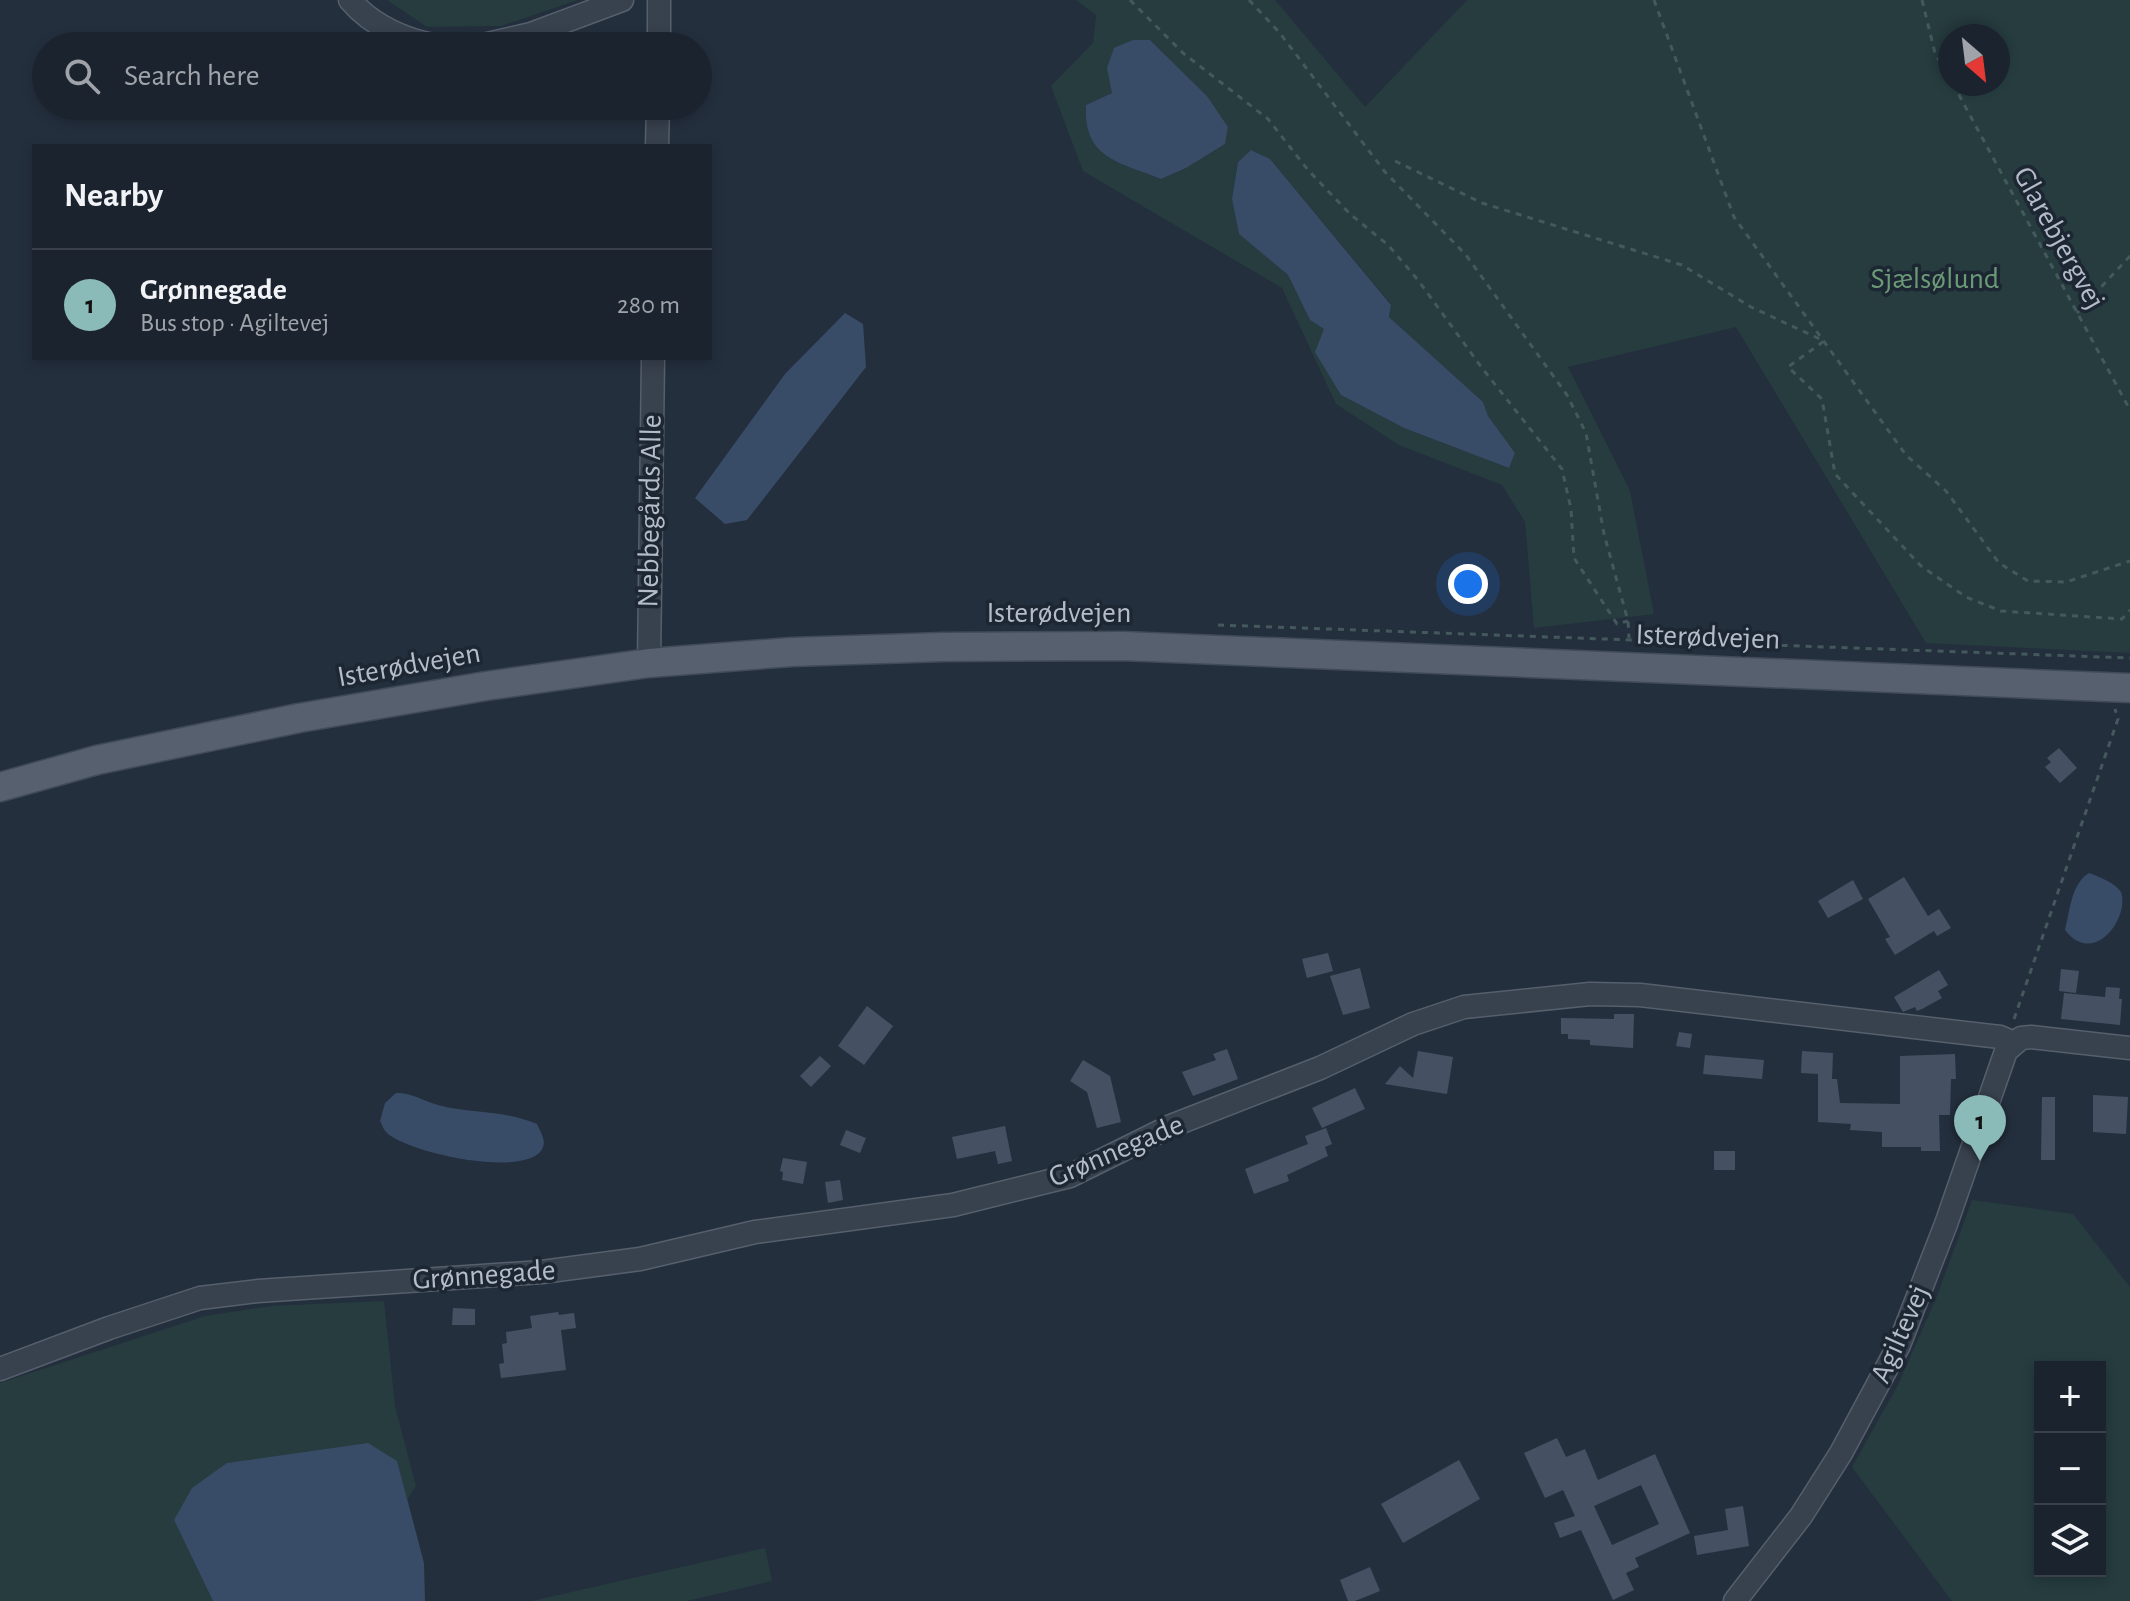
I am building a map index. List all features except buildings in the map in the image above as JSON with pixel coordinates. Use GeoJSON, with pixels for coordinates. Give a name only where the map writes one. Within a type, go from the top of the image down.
{"type":"FeatureCollection","features":[{"type":"Feature","properties":{"kind":"main road","name":"Isterødvejen"},"geometry":{"type":"LineString","coordinates":[[0,787],[97,760],[299,718],[486,686],[649,663],[792,652],[1123,646],[2124,688]]}},
{"type":"Feature","properties":{"kind":"street"},"geometry":{"type":"LineString","coordinates":[[350,0],[358,10],[391,32]]}},
{"type":"Feature","properties":{"kind":"street"},"geometry":{"type":"LineString","coordinates":[[536,32],[622,0]]}},
{"type":"Feature","properties":{"kind":"street"},"geometry":{"type":"LineString","coordinates":[[659,0],[659,32]]}},
{"type":"Feature","properties":{"kind":"street"},"geometry":{"type":"LineString","coordinates":[[657,144],[658,120]]}},
{"type":"Feature","properties":{"kind":"street","name":"Nebbegårds Alle"},"geometry":{"type":"LineString","coordinates":[[649,663],[653,360]]}},
{"type":"Feature","properties":{"kind":"street","name":"Grønnegade"},"geometry":{"type":"LineString","coordinates":[[0,1369],[200,1298],[258,1291],[556,1271],[640,1259],[755,1232],[953,1205],[1012,1191],[1070,1176],[1171,1126],[1320,1068],[1413,1024],[1464,1007],[1590,994],[1640,995],[2000,1037],[2014,1043],[2031,1037],[2130,1048]]}},
{"type":"Feature","properties":{"kind":"street","name":"Agiltevej"},"geometry":{"type":"LineString","coordinates":[[1735,1601],[1801,1516],[1841,1453],[1899,1345],[1946,1224],[2006,1051],[2014,1043]]}},
{"type":"Feature","properties":{"kind":"path"},"geometry":{"type":"LineString","coordinates":[[1130,0],[1183,53],[1268,119],[1308,170],[1350,214],[1388,245],[1418,280],[1482,368],[1562,469],[1571,509],[1574,558],[1617,624],[1628,621]]}},
{"type":"Feature","properties":{"kind":"path"},"geometry":{"type":"LineString","coordinates":[[1249,0],[1279,32],[1385,172],[1466,255],[1567,395],[1586,433],[1604,534],[1628,621],[1629,639]]}},
{"type":"Feature","properties":{"kind":"path"},"geometry":{"type":"LineString","coordinates":[[1654,0],[1734,217],[1906,455],[1946,491],[1999,563],[2028,581],[2066,582],[2130,561]]}},
{"type":"Feature","properties":{"kind":"path","name":"Glarebjergvej"},"geometry":{"type":"LineString","coordinates":[[1922,0],[1938,58]]}},
{"type":"Feature","properties":{"kind":"path","name":"Glarebjergvej"},"geometry":{"type":"LineString","coordinates":[[1959,96],[2130,410]]}},
{"type":"Feature","properties":{"kind":"path"},"geometry":{"type":"LineString","coordinates":[[1395,161],[1482,203],[1682,265],[1751,307],[1824,341]]}},
{"type":"Feature","properties":{"kind":"path"},"geometry":{"type":"LineString","coordinates":[[2077,313],[2130,256]]}},
{"type":"Feature","properties":{"kind":"path"},"geometry":{"type":"LineString","coordinates":[[1824,341],[1788,367],[1822,399],[1835,474],[1921,566],[1966,597],[2001,611],[2122,619],[2130,610]]}},
{"type":"Feature","properties":{"kind":"path"},"geometry":{"type":"LineString","coordinates":[[2014,1043],[2014,1020],[2118,719],[2115,711],[2124,688]]}},
{"type":"Feature","properties":{"kind":"green space"},"geometry":{"type":"Polygon","coordinates":[[[387,0],[578,0],[501,26],[427,27],[387,0]]]}},
{"type":"Feature","properties":{"kind":"green space","name":"Sjælsølund"},"geometry":{"type":"Polygon","coordinates":[[[1076,0],[1275,0],[1365,107],[1467,0],[2130,0],[2130,653],[1926,643],[1736,327],[1568,367],[1630,491],[1654,614],[1534,628],[1525,522],[1502,485],[1399,445],[1336,404],[1282,288],[1083,171],[1051,86],[1093,43],[1096,15],[1076,0]],[[1150,40],[1112,93],[1086,105],[1087,123],[1097,148],[1107,156],[1161,179],[1225,144],[1228,127],[1207,96],[1150,40]],[[1251,150],[1238,162],[1232,199],[1239,234],[1288,275],[1310,320],[1325,329],[1341,395],[1404,428],[1509,468],[1515,453],[1488,416],[1483,402],[1389,317],[1391,304],[1270,159],[1251,150]]]}},
{"type":"Feature","properties":{"kind":"green space"},"geometry":{"type":"Polygon","coordinates":[[[1972,1200],[2073,1214],[2130,1287],[2130,1601],[1952,1601],[1852,1467],[1898,1385],[1937,1296],[1972,1200]]]}},
{"type":"Feature","properties":{"kind":"green space"},"geometry":{"type":"Polygon","coordinates":[[[384,1301],[395,1406],[416,1486],[407,1500],[397,1461],[289,1456],[228,1463],[174,1520],[213,1601],[0,1601],[0,1383],[205,1316],[271,1306],[384,1301]]]}},
{"type":"Feature","properties":{"kind":"green space"},"geometry":{"type":"Polygon","coordinates":[[[765,1548],[772,1581],[687,1601],[532,1601],[765,1548]]]}},
{"type":"Feature","properties":{"kind":"water"},"geometry":{"type":"Polygon","coordinates":[[[1133,40],[1150,40],[1207,96],[1228,127],[1225,144],[1161,179],[1107,156],[1097,148],[1087,123],[1086,105],[1112,93],[1107,68],[1114,48],[1133,40]]]}},
{"type":"Feature","properties":{"kind":"water"},"geometry":{"type":"Polygon","coordinates":[[[1251,150],[1270,159],[1391,305],[1389,317],[1483,402],[1488,416],[1515,453],[1509,468],[1404,428],[1341,395],[1315,352],[1324,329],[1310,320],[1288,275],[1239,234],[1232,199],[1238,162],[1251,150]]]}},
{"type":"Feature","properties":{"kind":"water"},"geometry":{"type":"Polygon","coordinates":[[[845,313],[863,324],[866,367],[747,520],[725,524],[695,498],[785,374],[845,313]]]}},
{"type":"Feature","properties":{"kind":"water"},"geometry":{"type":"Polygon","coordinates":[[[2089,873],[2115,886],[2121,892],[2122,902],[2115,925],[2107,935],[2087,944],[2076,940],[2065,930],[2075,891],[2089,873]]]}},
{"type":"Feature","properties":{"kind":"water"},"geometry":{"type":"Polygon","coordinates":[[[396,1093],[450,1108],[501,1114],[537,1124],[543,1147],[534,1157],[516,1162],[468,1160],[417,1148],[386,1132],[380,1121],[385,1103],[396,1093]]]}},
{"type":"Feature","properties":{"kind":"water"},"geometry":{"type":"Polygon","coordinates":[[[368,1443],[397,1461],[424,1563],[425,1601],[213,1601],[174,1520],[192,1488],[227,1463],[368,1443]]]}},
{"type":"Feature","properties":{"kind":"place","name":"Grønnegade"},"geometry":{"type":"Point","coordinates":[1980,1161]}}]}
